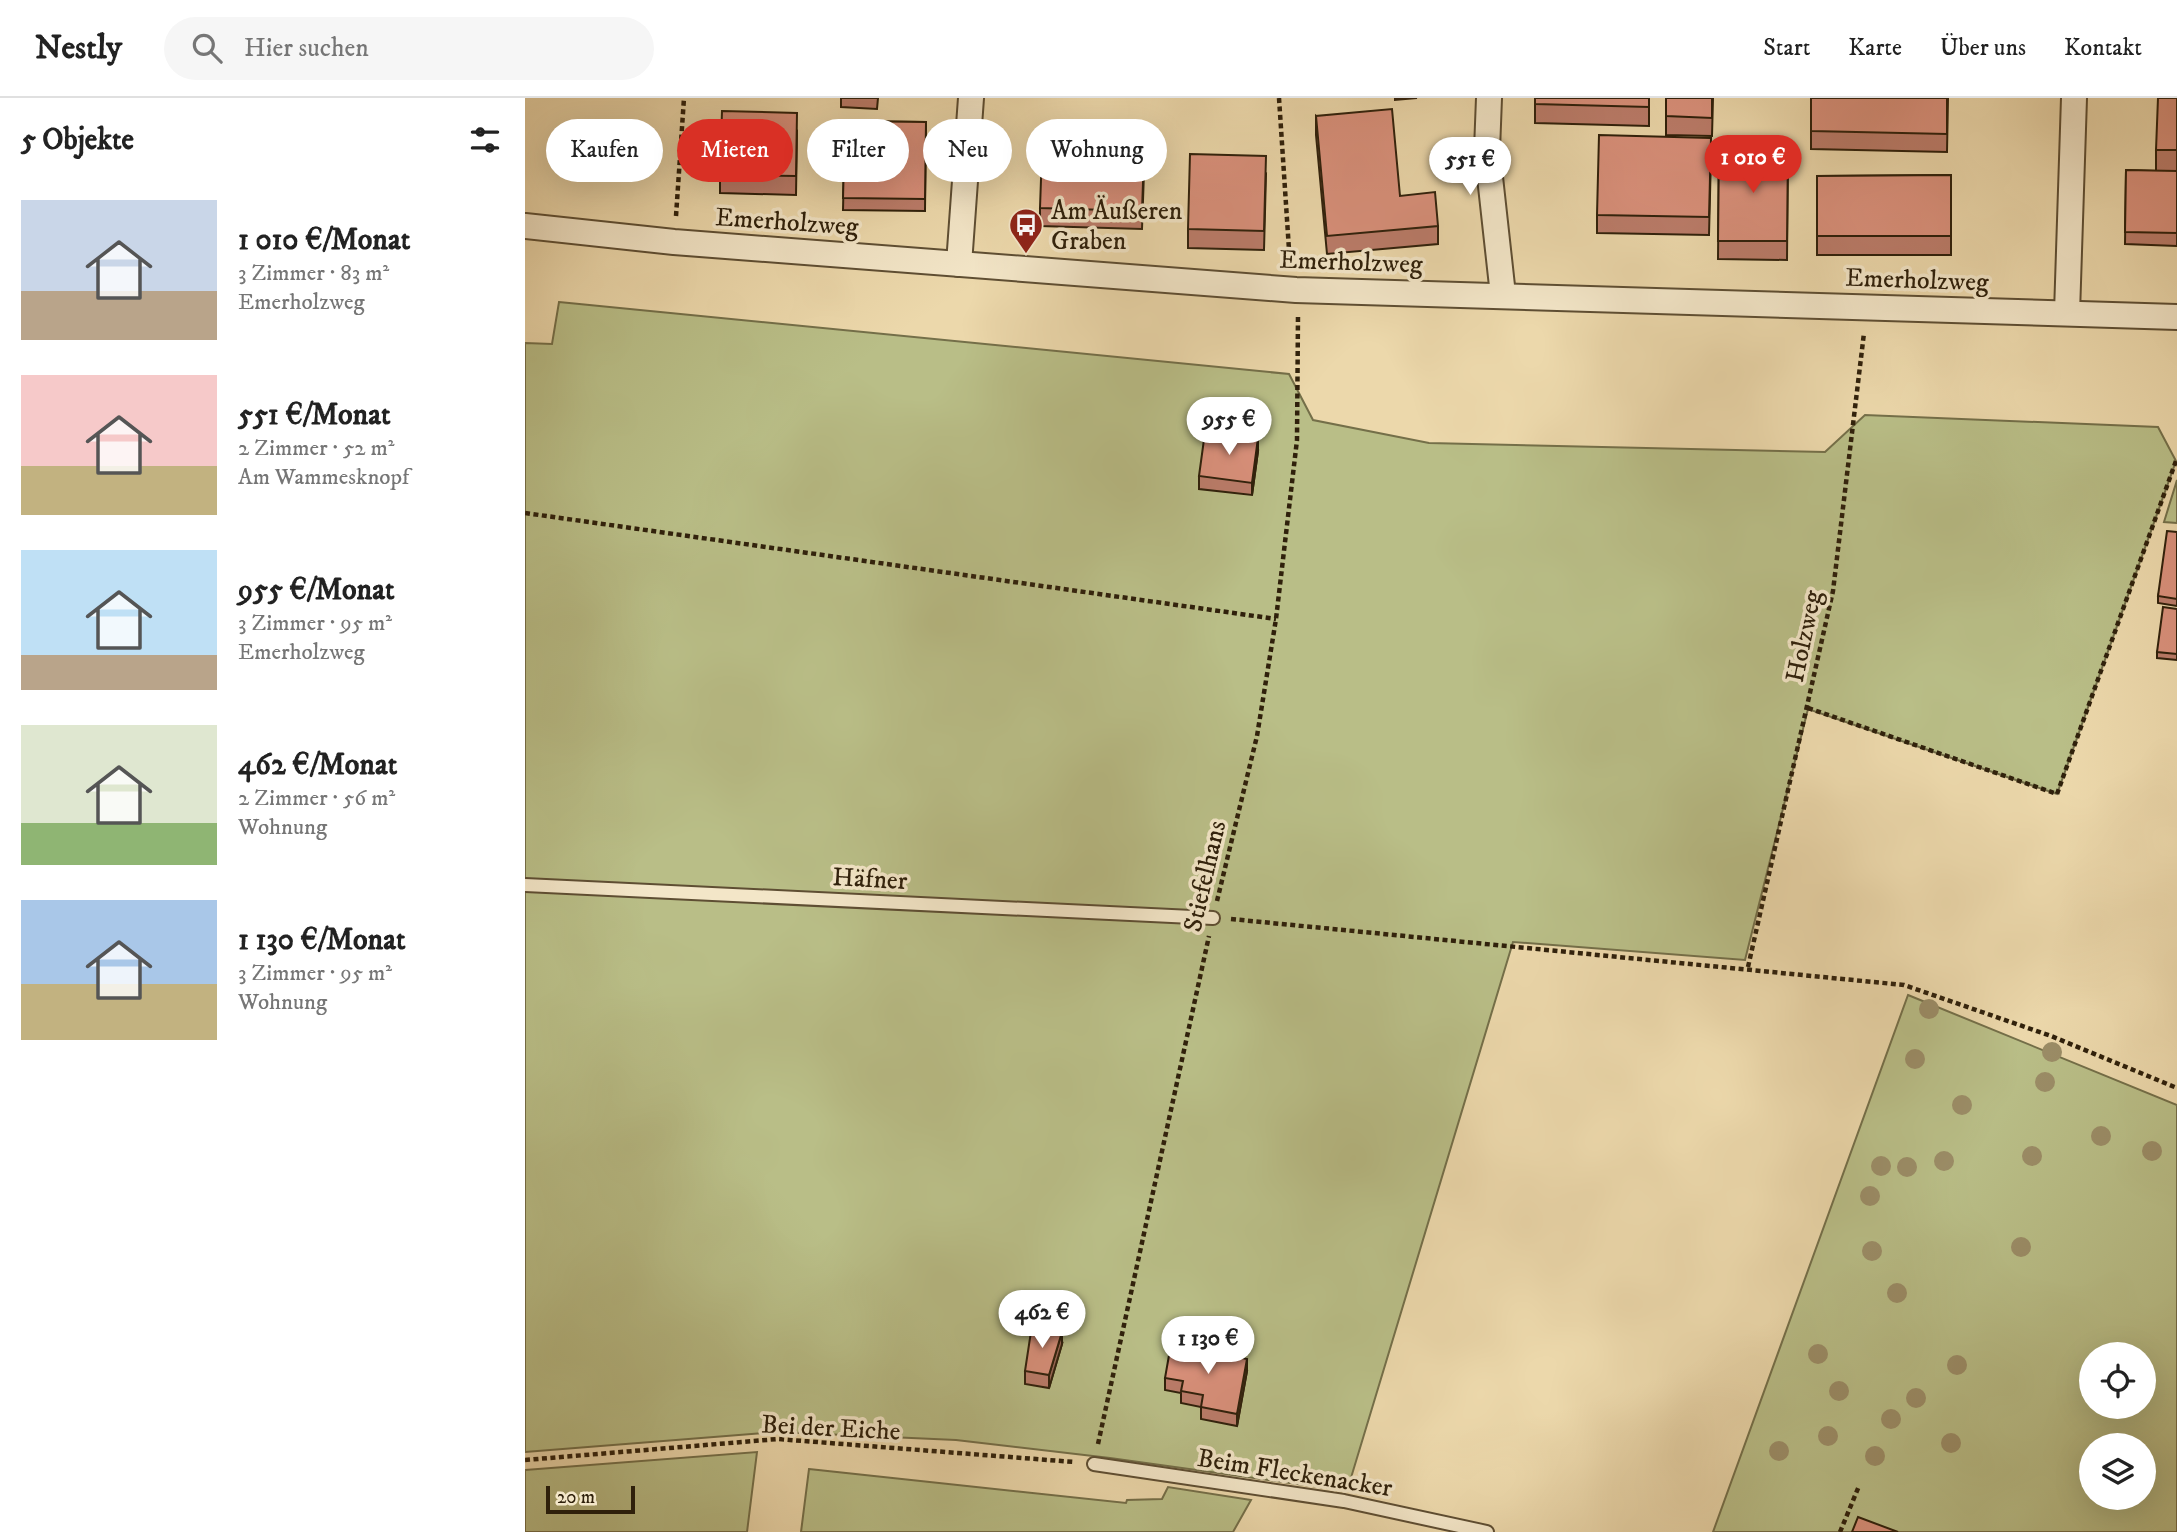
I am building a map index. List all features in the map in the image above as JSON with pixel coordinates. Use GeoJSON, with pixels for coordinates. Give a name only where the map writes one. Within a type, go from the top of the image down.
{"type":"FeatureCollection","features":[{"type":"Feature","properties":{"kind":"street"},"geometry":{"type":"LineString","coordinates":[[959,264],[971,98]]}},
{"type":"Feature","properties":{"kind":"street"},"geometry":{"type":"LineString","coordinates":[[1489,98],[1487,150],[1503,295]]}},
{"type":"Feature","properties":{"kind":"street"},"geometry":{"type":"LineString","coordinates":[[2067,313],[2074,98]]}},
{"type":"Feature","properties":{"kind":"street","name":"Emerholzweg"},"geometry":{"type":"LineString","coordinates":[[525,226],[674,242],[1296,290],[2177,317]]}},
{"type":"Feature","properties":{"kind":"lane","name":"Häfner"},"geometry":{"type":"LineString","coordinates":[[525,885],[1213,918]]}},
{"type":"Feature","properties":{"kind":"lane","name":"Beim Fleckenacker"},"geometry":{"type":"LineString","coordinates":[[1094,1464],[1344,1501],[1487,1532]]}},
{"type":"Feature","properties":{"kind":"path"},"geometry":{"type":"LineString","coordinates":[[674,242],[684,98]]}},
{"type":"Feature","properties":{"kind":"path","name":"Stiefelhans"},"geometry":{"type":"LineString","coordinates":[[1094,1464],[1213,918],[1257,736],[1276,619],[1297,440],[1296,290],[1291,268],[1279,98]]}},
{"type":"Feature","properties":{"kind":"path","name":"Holzweg"},"geometry":{"type":"LineString","coordinates":[[1748,967],[1833,591],[1867,307]]}},
{"type":"Feature","properties":{"kind":"path"},"geometry":{"type":"LineString","coordinates":[[1808,709],[2057,794],[2177,458]]}},
{"type":"Feature","properties":{"kind":"path"},"geometry":{"type":"LineString","coordinates":[[525,513],[1276,619]]}},
{"type":"Feature","properties":{"kind":"path"},"geometry":{"type":"LineString","coordinates":[[1213,918],[1748,967],[1904,985],[2051,1036],[2177,1088]]}},
{"type":"Feature","properties":{"kind":"path","name":"Bei der Eiche"},"geometry":{"type":"LineString","coordinates":[[525,1460],[778,1439],[1094,1464]]}},
{"type":"Feature","properties":{"kind":"path"},"geometry":{"type":"LineString","coordinates":[[1840,1532],[1859,1486]]}},
{"type":"Feature","properties":{"kind":"green space"},"geometry":{"type":"Polygon","coordinates":[[[559,302],[1289,374],[1313,420],[1429,443],[1825,452],[1865,415],[2158,427],[2176,461],[2057,794],[1808,709],[1745,960],[1513,942],[1347,1491],[956,1440],[778,1432],[525,1452],[525,343],[552,344],[559,302]]]}},
{"type":"Feature","properties":{"kind":"green space"},"geometry":{"type":"Polygon","coordinates":[[[2177,480],[2177,523],[2164,522],[2177,480]]]}},
{"type":"Feature","properties":{"kind":"green space"},"geometry":{"type":"Polygon","coordinates":[[[1908,995],[2177,1105],[2177,1532],[1713,1532],[1908,995]]]}},
{"type":"Feature","properties":{"kind":"green space"},"geometry":{"type":"Polygon","coordinates":[[[757,1452],[747,1532],[525,1532],[525,1470],[757,1452]]]}},
{"type":"Feature","properties":{"kind":"green space"},"geometry":{"type":"Polygon","coordinates":[[[809,1469],[1126,1503],[1127,1500],[1162,1499],[1168,1487],[1251,1500],[1233,1532],[801,1532],[809,1469]]]}},
{"type":"Feature","properties":{"kind":"building"},"geometry":{"type":"Polygon","coordinates":[[[1535,98],[1649,98],[1649,107],[1535,104],[1535,98]]]}},
{"type":"Feature","properties":{"kind":"building"},"geometry":{"type":"Polygon","coordinates":[[[1666,98],[1712,98],[1712,118],[1666,116],[1666,98]]]}},
{"type":"Feature","properties":{"kind":"building"},"geometry":{"type":"Polygon","coordinates":[[[1811,98],[1947,98],[1947,134],[1811,131],[1811,98]]]}},
{"type":"Feature","properties":{"kind":"building"},"geometry":{"type":"Polygon","coordinates":[[[2158,98],[2177,98],[2177,150],[2156,150],[2158,98]]]}},
{"type":"Feature","properties":{"kind":"building"},"geometry":{"type":"Polygon","coordinates":[[[1392,109],[1400,196],[1435,192],[1438,226],[1327,236],[1316,116],[1392,109]]]}},
{"type":"Feature","properties":{"kind":"building"},"geometry":{"type":"Polygon","coordinates":[[[722,111],[797,113],[796,176],[793,176],[793,119],[722,119],[722,111]]]}},
{"type":"Feature","properties":{"kind":"building"},"geometry":{"type":"Polygon","coordinates":[[[909,122],[923,122],[925,199],[843,198],[843,182],[909,182],[909,122]]]}},
{"type":"Feature","properties":{"kind":"building"},"geometry":{"type":"Polygon","coordinates":[[[1599,135],[1711,138],[1709,217],[1597,215],[1599,135]]]}},
{"type":"Feature","properties":{"kind":"building"},"geometry":{"type":"Polygon","coordinates":[[[1719,148],[1788,149],[1787,241],[1718,241],[1719,148]]]}},
{"type":"Feature","properties":{"kind":"building"},"geometry":{"type":"Polygon","coordinates":[[[1190,154],[1266,156],[1264,231],[1188,229],[1190,154]]]}},
{"type":"Feature","properties":{"kind":"building"},"geometry":{"type":"Polygon","coordinates":[[[2126,170],[2177,171],[2177,233],[2125,232],[2126,170]]]}},
{"type":"Feature","properties":{"kind":"building"},"geometry":{"type":"Polygon","coordinates":[[[1951,175],[1951,236],[1817,236],[1817,176],[1951,175]]]}},
{"type":"Feature","properties":{"kind":"building"},"geometry":{"type":"Polygon","coordinates":[[[1041,182],[1143,182],[1142,211],[1040,208],[1041,182]]]}},
{"type":"Feature","properties":{"kind":"building"},"geometry":{"type":"Polygon","coordinates":[[[1205,432],[1258,438],[1252,483],[1199,476],[1205,432]]]}},
{"type":"Feature","properties":{"kind":"building"},"geometry":{"type":"Polygon","coordinates":[[[2167,531],[2177,532],[2177,599],[2158,596],[2167,531]]]}},
{"type":"Feature","properties":{"kind":"building"},"geometry":{"type":"Polygon","coordinates":[[[2163,607],[2177,609],[2177,654],[2157,652],[2163,607]]]}},
{"type":"Feature","properties":{"kind":"building"},"geometry":{"type":"Polygon","coordinates":[[[1032,1325],[1062,1332],[1049,1375],[1025,1371],[1032,1325]]]}},
{"type":"Feature","properties":{"kind":"building"},"geometry":{"type":"Polygon","coordinates":[[[1171,1344],[1247,1359],[1237,1414],[1201,1407],[1203,1395],[1181,1391],[1183,1381],[1165,1378],[1171,1344]]]}},
{"type":"Feature","properties":{"kind":"building"},"geometry":{"type":"Polygon","coordinates":[[[1858,1517],[1898,1532],[1852,1532],[1858,1517]]]}},
{"type":"Feature","properties":{"kind":"place","name":"Am Äußeren Graben"},"geometry":{"type":"Point","coordinates":[1026,255]}}]}
